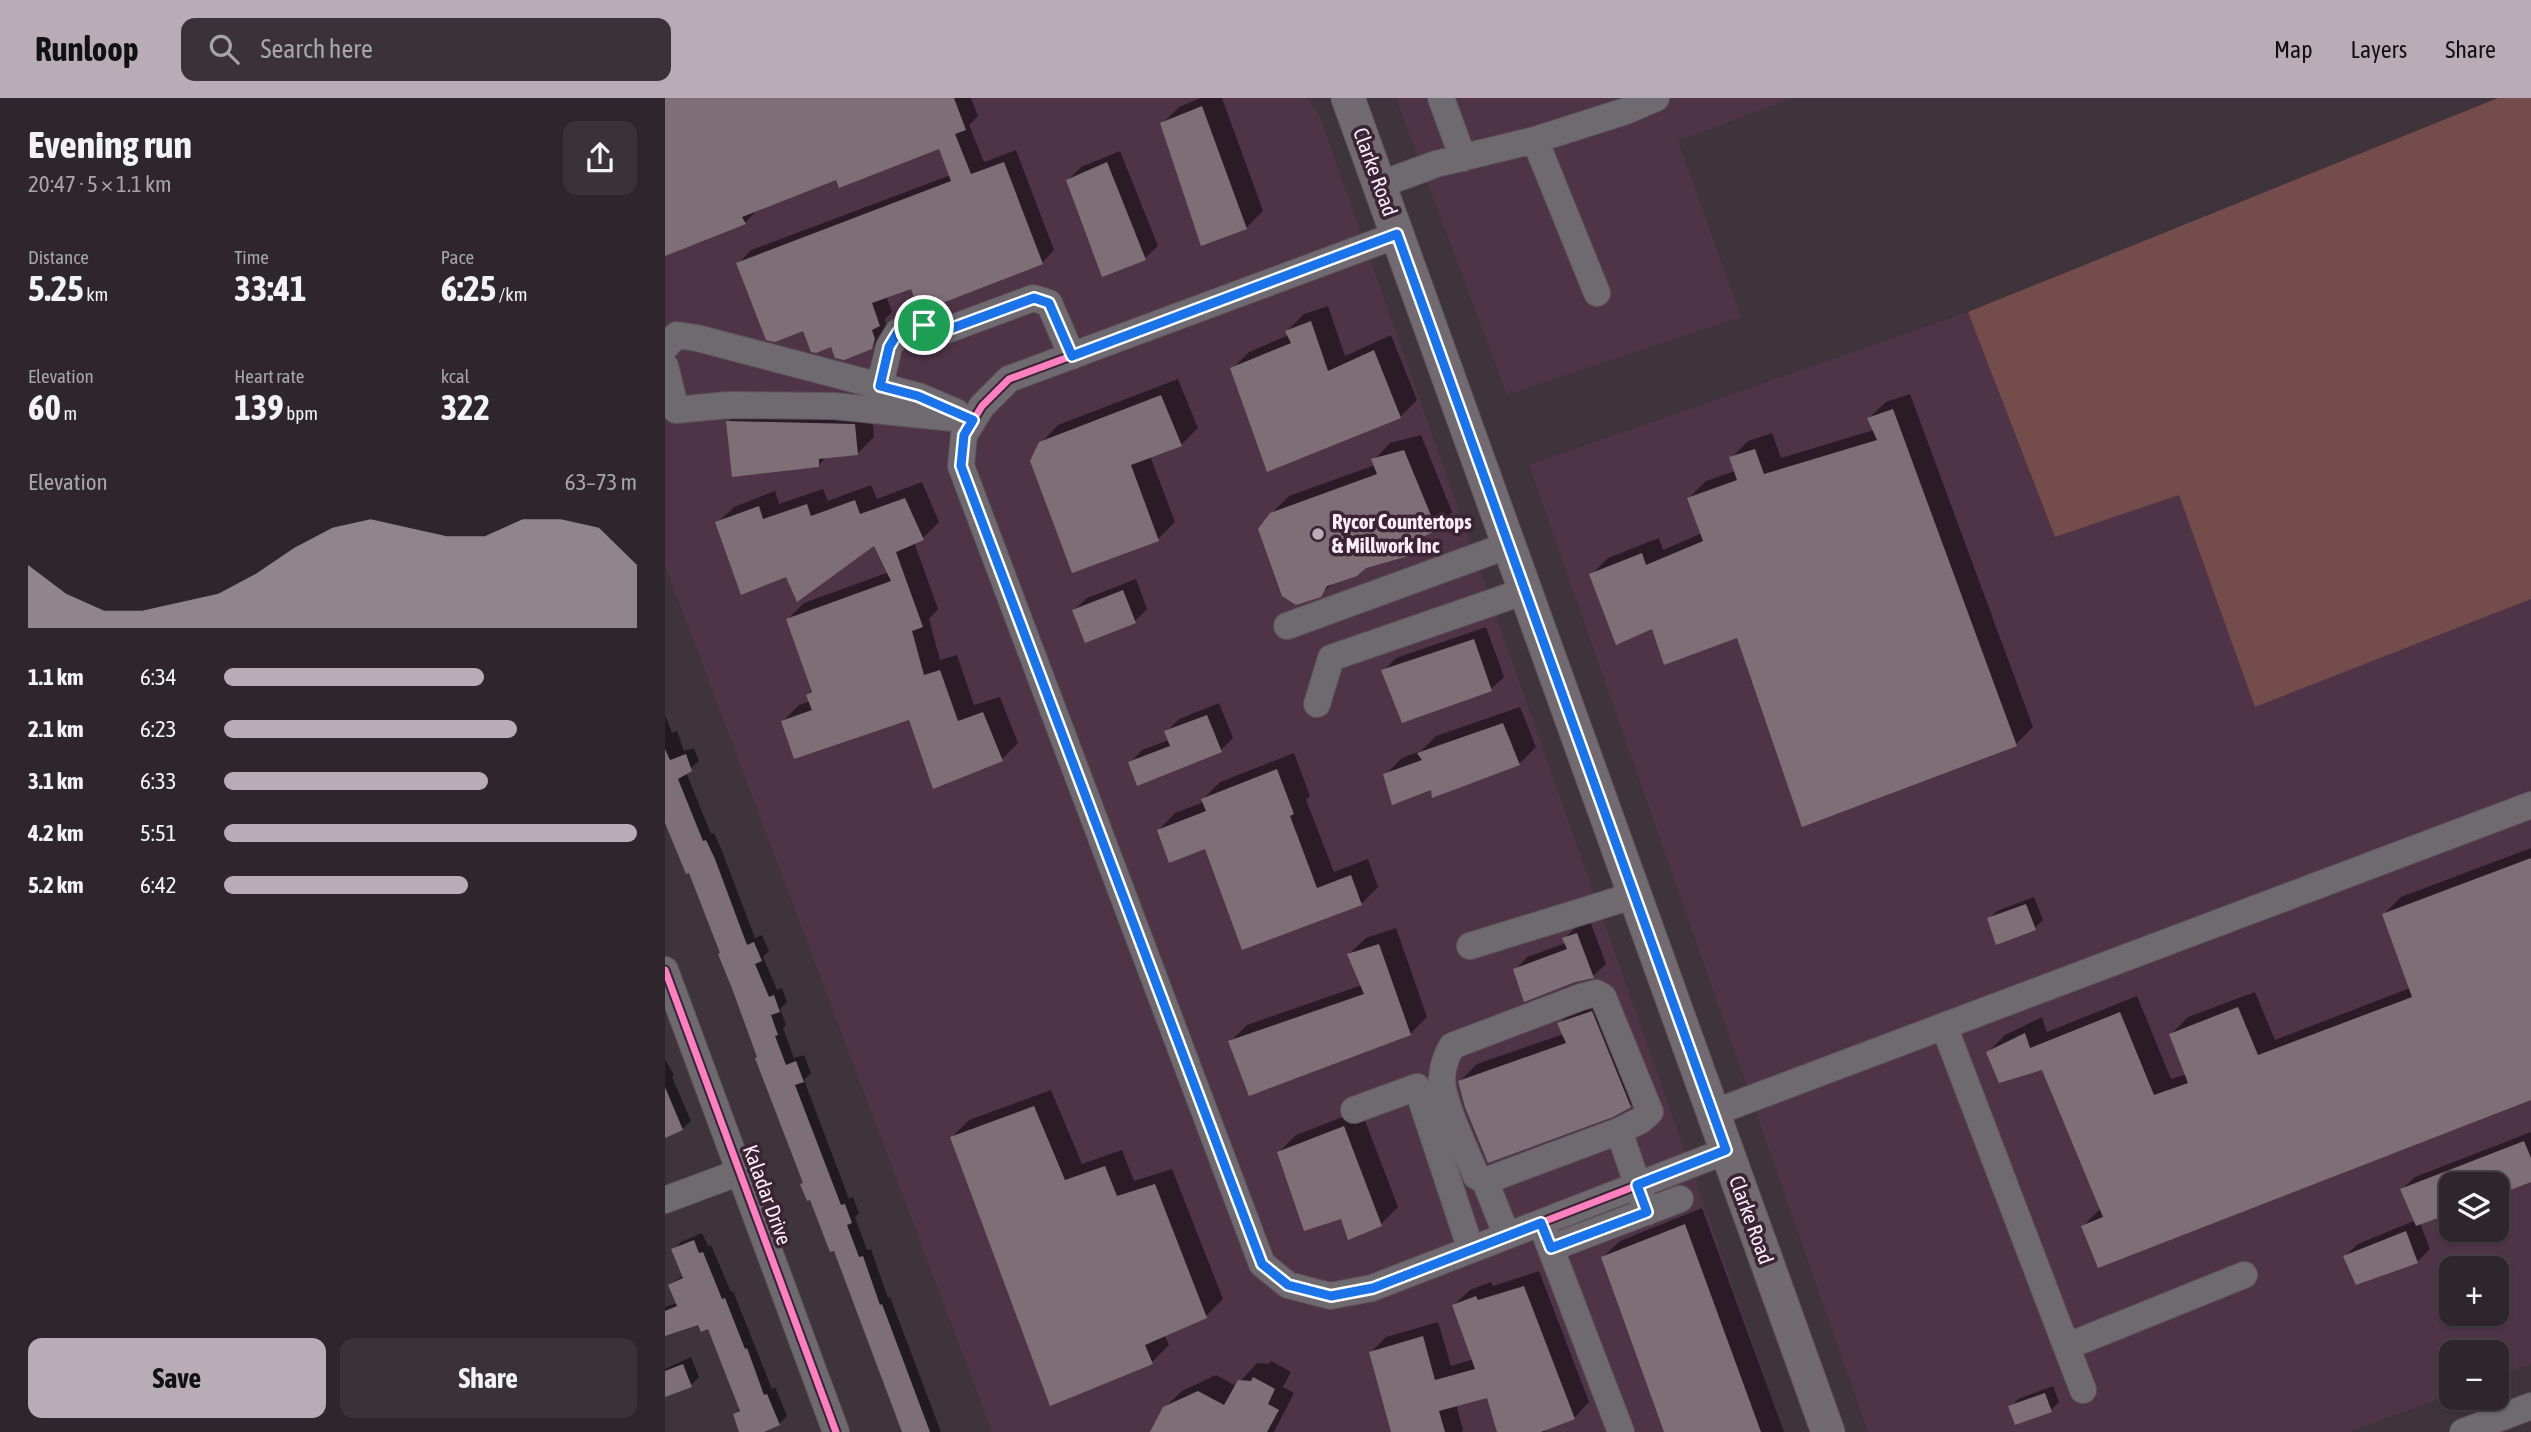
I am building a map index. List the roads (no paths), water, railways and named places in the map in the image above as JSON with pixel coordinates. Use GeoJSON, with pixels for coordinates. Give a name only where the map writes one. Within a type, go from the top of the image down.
{"type":"FeatureCollection","features":[{"type":"Feature","properties":{"kind":"main road","name":"Clarke Road"},"geometry":{"type":"LineString","coordinates":[[1348,98],[1828,1432]]}},
{"type":"Feature","properties":{"kind":"street"},"geometry":{"type":"LineString","coordinates":[[1441,98],[1463,158]]}},
{"type":"Feature","properties":{"kind":"street"},"geometry":{"type":"LineString","coordinates":[[1379,185],[1436,163],[1535,140],[1626,111],[1656,98]]}},
{"type":"Feature","properties":{"kind":"street"},"geometry":{"type":"LineString","coordinates":[[1535,140],[1597,293]]}},
{"type":"Feature","properties":{"kind":"street"},"geometry":{"type":"LineString","coordinates":[[1397,234],[1009,379],[982,406],[964,435],[961,466],[1262,1264],[1288,1285],[1331,1296],[1373,1288],[1726,1150]]}},
{"type":"Feature","properties":{"kind":"street"},"geometry":{"type":"LineString","coordinates":[[880,386],[889,347],[898,332],[924,325],[947,330],[1034,298],[1049,303],[1072,356]]}},
{"type":"Feature","properties":{"kind":"street"},"geometry":{"type":"LineString","coordinates":[[665,347],[677,335],[918,396],[973,420]]}},
{"type":"Feature","properties":{"kind":"street"},"geometry":{"type":"LineString","coordinates":[[665,366],[676,410],[728,405],[834,406],[973,420]]}},
{"type":"Feature","properties":{"kind":"street"},"geometry":{"type":"LineString","coordinates":[[1287,626],[1509,545]]}},
{"type":"Feature","properties":{"kind":"street"},"geometry":{"type":"LineString","coordinates":[[1317,704],[1331,658],[1525,591]]}},
{"type":"Feature","properties":{"kind":"street"},"geometry":{"type":"LineString","coordinates":[[1713,1113],[2531,805]]}},
{"type":"Feature","properties":{"kind":"street"},"geometry":{"type":"LineString","coordinates":[[1470,946],[1635,895]]}},
{"type":"Feature","properties":{"kind":"street","name":"Kaladar Drive"},"geometry":{"type":"LineString","coordinates":[[665,970],[836,1432]]}},
{"type":"Feature","properties":{"kind":"street"},"geometry":{"type":"LineString","coordinates":[[1485,1181],[1619,1131],[1641,1120],[1650,1112],[1603,996],[1597,993],[1580,996],[1452,1046],[1446,1057],[1442,1079],[1447,1101],[1476,1176],[1485,1181],[1507,1236]]}},
{"type":"Feature","properties":{"kind":"street"},"geometry":{"type":"LineString","coordinates":[[1944,1026],[2083,1390]]}},
{"type":"Feature","properties":{"kind":"street"},"geometry":{"type":"LineString","coordinates":[[1353,1110],[1417,1087],[1471,1250]]}},
{"type":"Feature","properties":{"kind":"street"},"geometry":{"type":"LineString","coordinates":[[1619,1131],[1647,1212]]}},
{"type":"Feature","properties":{"kind":"street"},"geometry":{"type":"LineString","coordinates":[[665,1200],[740,1172]]}},
{"type":"Feature","properties":{"kind":"street"},"geometry":{"type":"LineString","coordinates":[[1551,1248],[1679,1199]]}},
{"type":"Feature","properties":{"kind":"street"},"geometry":{"type":"LineString","coordinates":[[1541,1223],[1621,1432]]}},
{"type":"Feature","properties":{"kind":"street"},"geometry":{"type":"LineString","coordinates":[[2068,1346],[2244,1275]]}},
{"type":"Feature","properties":{"kind":"street"},"geometry":{"type":"LineString","coordinates":[[2463,1432],[2531,1406]]}},
{"type":"Feature","properties":{"kind":"place","name":"Rycor Countertops & Millwork Inc"},"geometry":{"type":"Point","coordinates":[1318,534]}}]}
